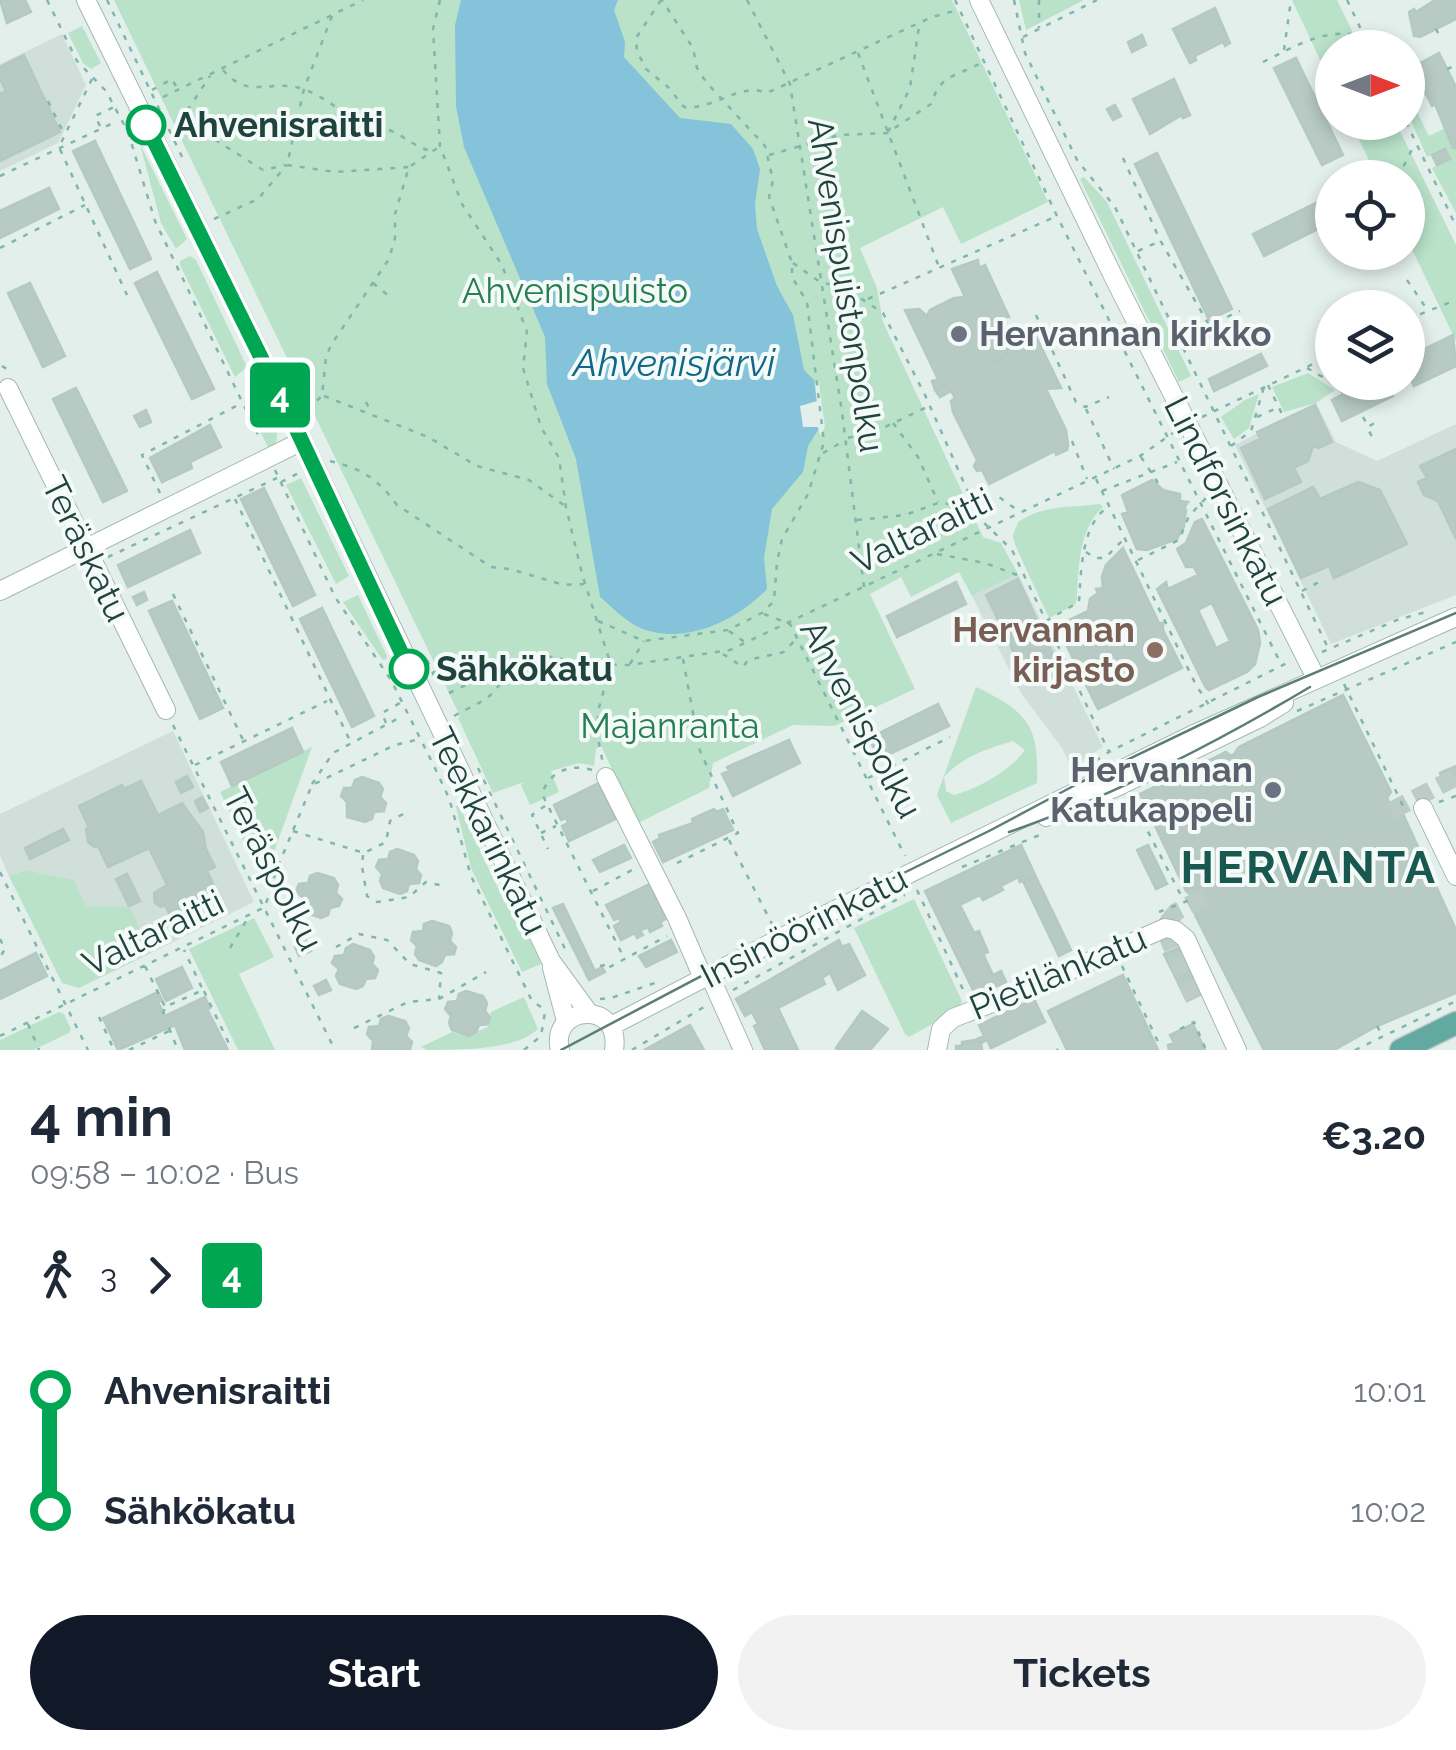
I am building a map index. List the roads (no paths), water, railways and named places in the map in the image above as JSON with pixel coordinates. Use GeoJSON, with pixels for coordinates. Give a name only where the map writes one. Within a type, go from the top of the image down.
{"type":"FeatureCollection","features":[{"type":"Feature","properties":{"kind":"main road"},"geometry":{"type":"LineString","coordinates":[[1392,1043],[1456,1023]]}},
{"type":"Feature","properties":{"kind":"street","name":"Teekkarinkatu"},"geometry":{"type":"LineString","coordinates":[[86,0],[302,441],[446,723],[550,961],[566,1021]]}},
{"type":"Feature","properties":{"kind":"street","name":"Lindforsinkatu"},"geometry":{"type":"LineString","coordinates":[[979,0],[1316,678]]}},
{"type":"Feature","properties":{"kind":"street","name":"Teräskatu"},"geometry":{"type":"LineString","coordinates":[[13,386],[166,710]]}},
{"type":"Feature","properties":{"kind":"street"},"geometry":{"type":"LineString","coordinates":[[0,591],[90,556],[302,441]]}},
{"type":"Feature","properties":{"kind":"street","name":"Insinöörinkatu"},"geometry":{"type":"LineString","coordinates":[[610,1026],[1219,722],[1456,617]]}},
{"type":"Feature","properties":{"kind":"street","name":"Insinöörinkatu"},"geometry":{"type":"LineString","coordinates":[[998,830],[1072,808],[1119,786],[1260,718],[1316,678]]}},
{"type":"Feature","properties":{"kind":"street"},"geometry":{"type":"LineString","coordinates":[[606,777],[743,1050]]}},
{"type":"Feature","properties":{"kind":"street"},"geometry":{"type":"LineString","coordinates":[[1416,812],[1456,876]]}},
{"type":"Feature","properties":{"kind":"street","name":"Pietilänkatu"},"geometry":{"type":"LineString","coordinates":[[937,1045],[941,1028],[953,1018],[1021,992],[1158,929],[1171,928],[1181,933],[1237,1050]]}},
{"type":"Feature","properties":{"kind":"street","name":"Teekkarinkatu"},"geometry":{"type":"LineString","coordinates":[[550,961],[589,1013]]}},
{"type":"Feature","properties":{"kind":"street"},"geometry":{"type":"LineString","coordinates":[[560,1050],[560,1030],[566,1021],[589,1013],[602,1017],[610,1026],[615,1036],[614,1050]]}},
{"type":"Feature","properties":{"kind":"water","name":"Ahvenisjärvi"},"geometry":{"type":"Polygon","coordinates":[[[461,0],[618,0],[614,10],[625,42],[624,57],[680,118],[731,124],[753,149],[760,169],[755,204],[757,229],[777,286],[793,315],[804,370],[814,380],[820,427],[808,446],[803,472],[772,509],[764,558],[767,589],[741,611],[708,628],[673,634],[655,632],[633,624],[600,597],[576,459],[547,384],[545,337],[464,147],[456,106],[455,25],[461,0]]]}},
{"type":"Feature","properties":{"kind":"tunnel"},"geometry":{"type":"LineString","coordinates":[[1391,811],[1456,777]]}},
{"type":"Feature","properties":{"kind":"tunnel"},"geometry":{"type":"LineString","coordinates":[[1194,998],[1169,940],[1168,922],[1176,912],[1212,893]]}},
{"type":"Feature","properties":{"kind":"tram line"},"geometry":{"type":"LineString","coordinates":[[561,1050],[1079,783],[1258,697],[1456,613]]}},
{"type":"Feature","properties":{"kind":"tram line"},"geometry":{"type":"LineString","coordinates":[[1009,832],[1163,767],[1310,687]]}},
{"type":"Feature","properties":{"kind":"place","name":"Ahvenisraitti"},"geometry":{"type":"Point","coordinates":[146,125]}},
{"type":"Feature","properties":{"kind":"place","name":"Hervannan kirkko"},"geometry":{"type":"Point","coordinates":[959,334]}},
{"type":"Feature","properties":{"kind":"place","name":"Hervannan kirjasto"},"geometry":{"type":"Point","coordinates":[1155,650]}},
{"type":"Feature","properties":{"kind":"place","name":"Sähkökatu"},"geometry":{"type":"Point","coordinates":[409,669]}},
{"type":"Feature","properties":{"kind":"place","name":"Hervannan Katukappeli"},"geometry":{"type":"Point","coordinates":[1273,790]}},
{"type":"Feature","properties":{"kind":"district","name":"HERVANTA"},"geometry":{"type":"Point","coordinates":[1309,867]}},
{"type":"Feature","properties":{"kind":"park label","name":"Ahvenispuisto"},"geometry":{"type":"Point","coordinates":[575,291]}},
{"type":"Feature","properties":{"kind":"park label","name":"Majanranta"},"geometry":{"type":"Point","coordinates":[670,726]}}]}
